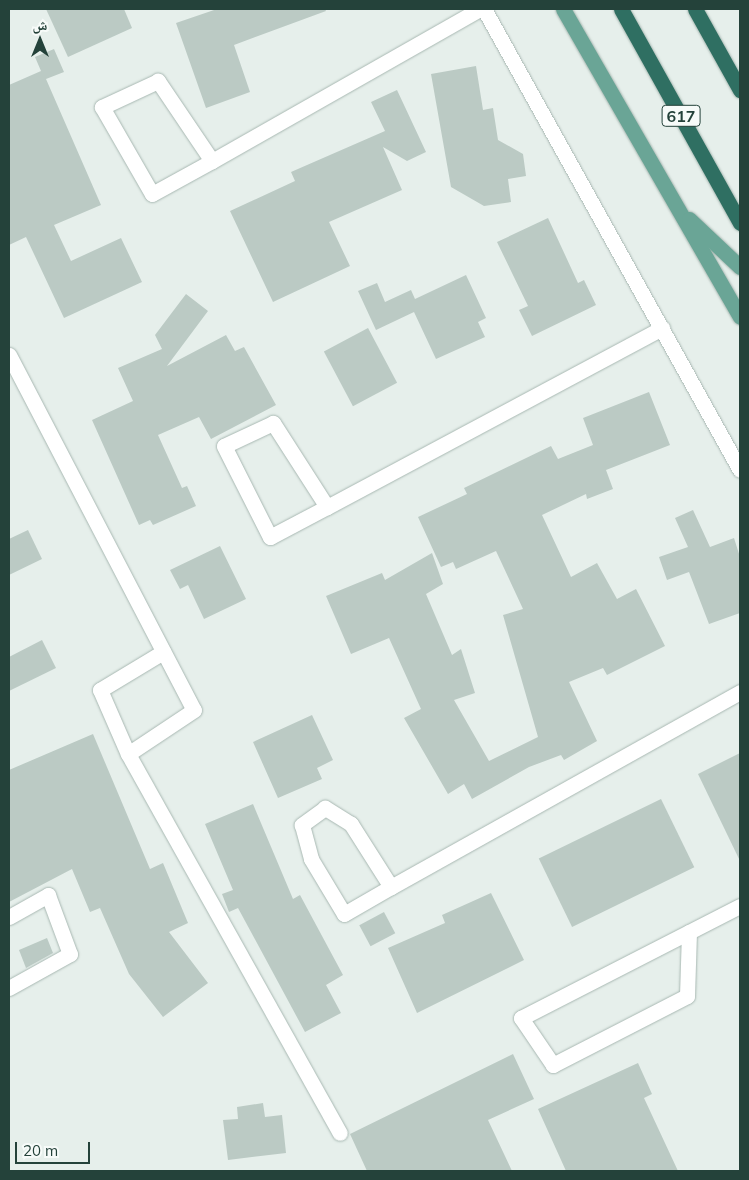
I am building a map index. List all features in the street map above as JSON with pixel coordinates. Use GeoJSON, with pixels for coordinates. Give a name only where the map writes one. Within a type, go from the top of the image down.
{"type":"FeatureCollection","features":[{"type":"Feature","properties":{"kind":"highway","name":"617"},"geometry":{"type":"LineString","coordinates":[[621,9],[740,223]]}},
{"type":"Feature","properties":{"kind":"highway"},"geometry":{"type":"LineString","coordinates":[[695,9],[740,90]]}},
{"type":"Feature","properties":{"kind":"main road"},"geometry":{"type":"LineString","coordinates":[[563,9],[740,317]]}},
{"type":"Feature","properties":{"kind":"main road"},"geometry":{"type":"LineString","coordinates":[[677,208],[740,267]]}},
{"type":"Feature","properties":{"kind":"street"},"geometry":{"type":"LineString","coordinates":[[212,161],[158,81],[102,107],[152,194],[212,161],[482,9],[740,470]]}},
{"type":"Feature","properties":{"kind":"street"},"geometry":{"type":"LineString","coordinates":[[327,507],[273,422],[224,446],[270,537],[327,507],[662,328]]}},
{"type":"Feature","properties":{"kind":"street"},"geometry":{"type":"LineString","coordinates":[[9,355],[194,710],[128,754]]}},
{"type":"Feature","properties":{"kind":"street"},"geometry":{"type":"LineString","coordinates":[[163,652],[100,690],[128,754],[340,1133]]}},
{"type":"Feature","properties":{"kind":"street"},"geometry":{"type":"LineString","coordinates":[[391,887],[351,824],[325,808],[302,825],[311,859],[344,914],[740,692]]}},
{"type":"Feature","properties":{"kind":"street"},"geometry":{"type":"LineString","coordinates":[[9,917],[48,895],[70,954],[9,988]]}},
{"type":"Feature","properties":{"kind":"street"},"geometry":{"type":"LineString","coordinates":[[689,932],[687,996],[553,1065],[521,1018],[689,932],[740,906]]}},
{"type":"Feature","properties":{"kind":"building"},"geometry":{"type":"Polygon","coordinates":[[[46,9],[124,9],[132,28],[68,57],[46,9]]]}},
{"type":"Feature","properties":{"kind":"building"},"geometry":{"type":"Polygon","coordinates":[[[217,9],[325,9],[326,11],[234,45],[250,92],[206,108],[176,23],[217,9]]]}},
{"type":"Feature","properties":{"kind":"building"},"geometry":{"type":"Polygon","coordinates":[[[54,49],[64,72],[46,79],[101,205],[54,225],[71,261],[121,238],[142,282],[64,318],[26,237],[9,245],[9,85],[41,71],[35,57],[54,49]]]}},
{"type":"Feature","properties":{"kind":"building"},"geometry":{"type":"Polygon","coordinates":[[[476,66],[483,110],[493,108],[498,140],[523,154],[526,176],[508,179],[511,202],[484,206],[451,187],[431,74],[476,66]]]}},
{"type":"Feature","properties":{"kind":"building"},"geometry":{"type":"Polygon","coordinates":[[[397,90],[426,152],[407,161],[383,147],[402,190],[329,222],[350,266],[273,302],[230,211],[295,181],[291,172],[385,131],[371,102],[397,90]]]}},
{"type":"Feature","properties":{"kind":"building"},"geometry":{"type":"Polygon","coordinates":[[[548,218],[578,283],[584,280],[596,305],[532,336],[519,310],[528,306],[497,242],[548,218]]]}},
{"type":"Feature","properties":{"kind":"building"},"geometry":{"type":"Polygon","coordinates":[[[466,275],[486,318],[478,322],[485,337],[436,359],[414,312],[376,330],[358,291],[377,283],[385,302],[411,290],[415,299],[466,275]]]}},
{"type":"Feature","properties":{"kind":"building"},"geometry":{"type":"Polygon","coordinates":[[[186,294],[208,311],[167,366],[226,335],[235,351],[244,347],[276,405],[211,439],[199,417],[158,435],[182,488],[187,486],[196,506],[153,525],[150,520],[139,525],[92,420],[133,401],[118,368],[162,349],[155,335],[186,294]]]}},
{"type":"Feature","properties":{"kind":"building"},"geometry":{"type":"Polygon","coordinates":[[[368,328],[397,383],[353,406],[324,351],[368,328]]]}},
{"type":"Feature","properties":{"kind":"building"},"geometry":{"type":"Polygon","coordinates":[[[649,392],[670,445],[606,470],[613,489],[587,499],[586,494],[542,515],[571,577],[597,563],[617,599],[636,589],[665,646],[607,675],[603,668],[569,682],[597,741],[564,760],[561,755],[529,767],[472,799],[464,784],[448,794],[404,718],[421,709],[389,638],[351,654],[326,596],[382,573],[385,580],[432,553],[443,584],[426,594],[452,655],[461,649],[475,693],[454,700],[489,761],[538,737],[503,615],[523,609],[496,551],[456,569],[453,562],[441,567],[418,517],[467,494],[464,488],[551,446],[558,459],[593,445],[583,418],[649,392]]]}},
{"type":"Feature","properties":{"kind":"building"},"geometry":{"type":"Polygon","coordinates":[[[693,510],[710,547],[734,538],[740,557],[740,613],[709,624],[689,572],[667,580],[659,557],[688,547],[675,518],[693,510]]]}},
{"type":"Feature","properties":{"kind":"building"},"geometry":{"type":"Polygon","coordinates":[[[28,530],[42,559],[9,575],[9,539],[28,530]]]}},
{"type":"Feature","properties":{"kind":"building"},"geometry":{"type":"Polygon","coordinates":[[[220,546],[246,599],[204,619],[188,585],[180,589],[170,570],[220,546]]]}},
{"type":"Feature","properties":{"kind":"building"},"geometry":{"type":"Polygon","coordinates":[[[42,640],[56,668],[9,691],[9,657],[42,640]]]}},
{"type":"Feature","properties":{"kind":"building"},"geometry":{"type":"Polygon","coordinates":[[[312,715],[333,760],[317,768],[322,779],[278,798],[253,742],[312,715]]]}},
{"type":"Feature","properties":{"kind":"building"},"geometry":{"type":"Polygon","coordinates":[[[93,734],[150,869],[163,863],[188,923],[169,932],[208,983],[163,1017],[129,974],[100,908],[90,912],[72,869],[9,902],[9,770],[93,734]]]}},
{"type":"Feature","properties":{"kind":"building"},"geometry":{"type":"Polygon","coordinates":[[[740,753],[740,861],[698,774],[740,753]]]}},
{"type":"Feature","properties":{"kind":"building"},"geometry":{"type":"Polygon","coordinates":[[[661,799],[694,867],[572,927],[539,859],[661,799]]]}},
{"type":"Feature","properties":{"kind":"building"},"geometry":{"type":"Polygon","coordinates":[[[253,804],[293,899],[300,895],[343,975],[326,985],[341,1013],[305,1032],[238,908],[229,912],[222,894],[233,890],[205,824],[253,804]]]}},
{"type":"Feature","properties":{"kind":"building"},"geometry":{"type":"Polygon","coordinates":[[[491,893],[524,960],[417,1013],[388,948],[445,923],[442,915],[491,893]]]}},
{"type":"Feature","properties":{"kind":"building"},"geometry":{"type":"Polygon","coordinates":[[[384,912],[395,933],[371,946],[359,925],[384,912]]]}},
{"type":"Feature","properties":{"kind":"building"},"geometry":{"type":"Polygon","coordinates":[[[47,938],[53,953],[26,968],[19,950],[47,938]]]}},
{"type":"Feature","properties":{"kind":"building"},"geometry":{"type":"Polygon","coordinates":[[[513,1054],[534,1099],[488,1120],[512,1171],[367,1171],[350,1134],[513,1054]]]}},
{"type":"Feature","properties":{"kind":"building"},"geometry":{"type":"Polygon","coordinates":[[[638,1063],[652,1094],[644,1098],[678,1171],[566,1171],[538,1109],[638,1063]]]}},
{"type":"Feature","properties":{"kind":"building"},"geometry":{"type":"Polygon","coordinates":[[[263,1103],[265,1117],[282,1115],[286,1153],[228,1160],[223,1120],[238,1119],[237,1107],[263,1103]]]}}]}
